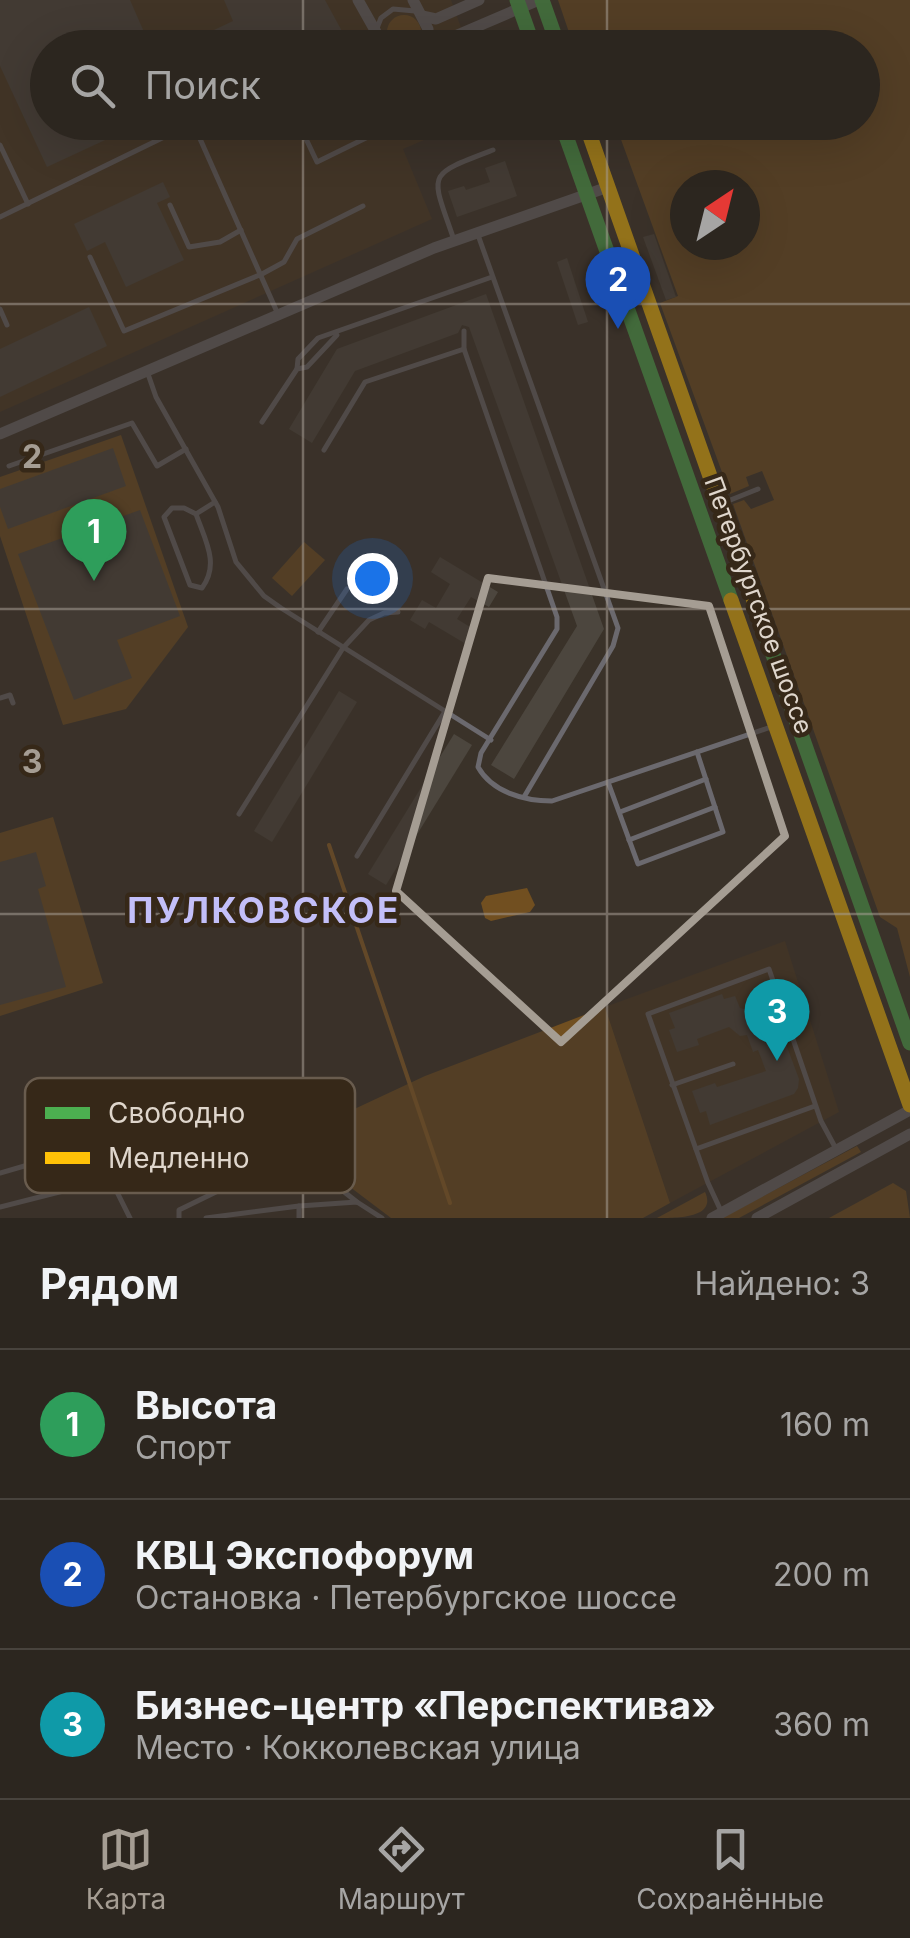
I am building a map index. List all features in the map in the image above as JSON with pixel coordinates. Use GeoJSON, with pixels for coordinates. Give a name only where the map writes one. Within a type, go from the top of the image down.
{"type":"FeatureCollection","features":[{"type":"Feature","properties":{"kind":"main road"},"geometry":{"type":"LineString","coordinates":[[540,0],[552,30]]}},
{"type":"Feature","properties":{"kind":"main road"},"geometry":{"type":"LineString","coordinates":[[519,4],[528,30]]}},
{"type":"Feature","properties":{"kind":"main road","name":"Петербургское шоссе"},"geometry":{"type":"LineString","coordinates":[[567,140],[910,1108]]}},
{"type":"Feature","properties":{"kind":"main road","name":"Петербургское шоссе"},"geometry":{"type":"LineString","coordinates":[[592,140],[910,1042]]}},
{"type":"Feature","properties":{"kind":"street"},"geometry":{"type":"LineString","coordinates":[[358,0],[370,30]]}},
{"type":"Feature","properties":{"kind":"street"},"geometry":{"type":"LineString","coordinates":[[413,0],[428,30]]}},
{"type":"Feature","properties":{"kind":"street"},"geometry":{"type":"LineString","coordinates":[[422,16],[436,18],[479,0]]}},
{"type":"Feature","properties":{"kind":"street"},"geometry":{"type":"LineString","coordinates":[[463,30],[519,4],[540,0]]}},
{"type":"Feature","properties":{"kind":"street"},"geometry":{"type":"LineString","coordinates":[[0,434],[454,240],[608,188]]}},
{"type":"Feature","properties":{"kind":"street"},"geometry":{"type":"LineString","coordinates":[[717,1215],[910,1108]]}},
{"type":"Feature","properties":{"kind":"street"},"geometry":{"type":"LineString","coordinates":[[757,1218],[910,1134]]}},
{"type":"Feature","properties":{"kind":"lane"},"geometry":{"type":"LineString","coordinates":[[378,30],[381,18],[394,9],[409,8],[422,16]]}},
{"type":"Feature","properties":{"kind":"lane"},"geometry":{"type":"LineString","coordinates":[[0,217],[159,140]]}},
{"type":"Feature","properties":{"kind":"lane"},"geometry":{"type":"LineString","coordinates":[[201,140],[278,315]]}},
{"type":"Feature","properties":{"kind":"lane"},"geometry":{"type":"LineString","coordinates":[[306,140],[317,162],[362,140]]}},
{"type":"Feature","properties":{"kind":"lane"},"geometry":{"type":"LineString","coordinates":[[0,144],[28,204]]}},
{"type":"Feature","properties":{"kind":"lane"},"geometry":{"type":"LineString","coordinates":[[454,240],[436,188],[439,176],[447,167],[494,150]]}},
{"type":"Feature","properties":{"kind":"lane"},"geometry":{"type":"LineString","coordinates":[[170,206],[189,247],[220,242],[241,230]]}},
{"type":"Feature","properties":{"kind":"lane"},"geometry":{"type":"LineString","coordinates":[[90,257],[124,331],[262,274],[284,262],[297,240],[363,206]]}},
{"type":"Feature","properties":{"kind":"lane"},"geometry":{"type":"LineString","coordinates":[[477,232],[618,628],[614,646],[524,797]]}},
{"type":"Feature","properties":{"kind":"lane"},"geometry":{"type":"LineString","coordinates":[[262,422],[297,370],[298,359],[318,338],[492,276]]}},
{"type":"Feature","properties":{"kind":"lane"},"geometry":{"type":"LineString","coordinates":[[449,294],[454,306]]}},
{"type":"Feature","properties":{"kind":"lane"},"geometry":{"type":"LineString","coordinates":[[0,309],[7,325]]}},
{"type":"Feature","properties":{"kind":"lane"},"geometry":{"type":"LineString","coordinates":[[464,331],[464,348],[558,618],[557,628],[490,740],[478,766],[484,778],[514,796],[552,801],[775,725]]}},
{"type":"Feature","properties":{"kind":"lane"},"geometry":{"type":"LineString","coordinates":[[297,370],[307,367],[339,333]]}},
{"type":"Feature","properties":{"kind":"lane"},"geometry":{"type":"LineString","coordinates":[[324,450],[365,382],[464,348]]}},
{"type":"Feature","properties":{"kind":"lane"},"geometry":{"type":"LineString","coordinates":[[146,371],[156,398],[215,502],[236,562],[252,583],[281,608],[490,740]]}},
{"type":"Feature","properties":{"kind":"lane"},"geometry":{"type":"LineString","coordinates":[[8,466],[132,424],[157,466],[186,449]]}},
{"type":"Feature","properties":{"kind":"lane"},"geometry":{"type":"LineString","coordinates":[[720,504],[758,489]]}},
{"type":"Feature","properties":{"kind":"lane"},"geometry":{"type":"LineString","coordinates":[[196,514],[215,502]]}},
{"type":"Feature","properties":{"kind":"lane"},"geometry":{"type":"LineString","coordinates":[[172,508],[196,514],[212,560],[212,569],[202,588],[190,584],[164,518],[172,508]]}},
{"type":"Feature","properties":{"kind":"lane"},"geometry":{"type":"LineString","coordinates":[[318,632],[347,588]]}},
{"type":"Feature","properties":{"kind":"lane"},"geometry":{"type":"LineString","coordinates":[[240,814],[343,648],[370,620],[398,612]]}},
{"type":"Feature","properties":{"kind":"lane"},"geometry":{"type":"LineString","coordinates":[[0,698],[10,694],[13,704]]}},
{"type":"Feature","properties":{"kind":"lane"},"geometry":{"type":"LineString","coordinates":[[356,856],[444,712]]}},
{"type":"Feature","properties":{"kind":"lane"},"geometry":{"type":"LineString","coordinates":[[608,782],[638,864],[723,832],[697,752]]}},
{"type":"Feature","properties":{"kind":"lane"},"geometry":{"type":"LineString","coordinates":[[619,812],[706,779]]}},
{"type":"Feature","properties":{"kind":"lane"},"geometry":{"type":"LineString","coordinates":[[629,840],[715,807]]}},
{"type":"Feature","properties":{"kind":"lane"},"geometry":{"type":"LineString","coordinates":[[717,1215],[648,1014],[769,969],[815,1106],[836,1150]]}},
{"type":"Feature","properties":{"kind":"lane"},"geometry":{"type":"LineString","coordinates":[[672,1085],[734,1064]]}},
{"type":"Feature","properties":{"kind":"lane"},"geometry":{"type":"LineString","coordinates":[[696,1149],[815,1106]]}},
{"type":"Feature","properties":{"kind":"lane"},"geometry":{"type":"LineString","coordinates":[[0,1172],[25,1166]]}},
{"type":"Feature","properties":{"kind":"lane"},"geometry":{"type":"LineString","coordinates":[[0,1207],[56,1193]]}},
{"type":"Feature","properties":{"kind":"lane"},"geometry":{"type":"LineString","coordinates":[[118,1193],[130,1218]]}},
{"type":"Feature","properties":{"kind":"lane"},"geometry":{"type":"LineString","coordinates":[[179,1218],[180,1210],[215,1193]]}},
{"type":"Feature","properties":{"kind":"lane"},"geometry":{"type":"LineString","coordinates":[[346,1193],[382,1218]]}},
{"type":"Feature","properties":{"kind":"lane"},"geometry":{"type":"LineString","coordinates":[[206,1218],[357,1202]]}},
{"type":"Feature","properties":{"kind":"lane"},"geometry":{"type":"LineString","coordinates":[[299,1206],[299,1218]]}},
{"type":"Feature","properties":{"kind":"highlighted area"},"geometry":{"type":"Polygon","coordinates":[[[488,578],[709,606],[785,836],[561,1042],[396,891],[488,578]]]}},
{"type":"Feature","properties":{"kind":"shaded area"},"geometry":{"type":"Polygon","coordinates":[[[0,0],[451,0],[462,30],[30,30],[30,140],[424,140],[403,149],[432,219],[0,412],[0,0]]]}},
{"type":"Feature","properties":{"kind":"shaded area"},"geometry":{"type":"Polygon","coordinates":[[[558,0],[910,0],[910,977],[897,928],[880,917],[733,504],[744,500],[751,509],[774,500],[762,471],[746,477],[749,486],[730,494],[660,303],[678,296],[621,140],[880,140],[880,30],[568,30],[558,0]]]}},
{"type":"Feature","properties":{"kind":"shaded area"},"geometry":{"type":"Polygon","coordinates":[[[397,16],[411,16],[421,30],[387,30],[397,16]]]}},
{"type":"Feature","properties":{"kind":"shaded area"},"geometry":{"type":"Polygon","coordinates":[[[121,435],[188,627],[126,709],[63,725],[0,536],[0,477],[121,435]]]}},
{"type":"Feature","properties":{"kind":"shaded area"},"geometry":{"type":"Polygon","coordinates":[[[304,542],[325,560],[292,596],[272,578],[304,542]]]}},
{"type":"Feature","properties":{"kind":"shaded area"},"geometry":{"type":"Polygon","coordinates":[[[53,817],[103,983],[0,1016],[0,833],[53,817]]]}},
{"type":"Feature","properties":{"kind":"shaded area"},"geometry":{"type":"Polygon","coordinates":[[[527,888],[535,905],[530,912],[491,921],[485,918],[481,903],[486,896],[527,888]]]}},
{"type":"Feature","properties":{"kind":"shaded area"},"geometry":{"type":"Polygon","coordinates":[[[785,941],[839,1112],[670,1203],[605,1007],[785,941]]]}},
{"type":"Feature","properties":{"kind":"shaded area"},"geometry":{"type":"Polygon","coordinates":[[[605,1007],[670,1203],[643,1218],[391,1218],[355,1191],[355,1109],[425,1076],[605,1007]]]}},
{"type":"Feature","properties":{"kind":"shaded area"},"geometry":{"type":"Polygon","coordinates":[[[857,1146],[861,1152],[739,1218],[722,1218],[857,1146]]]}},
{"type":"Feature","properties":{"kind":"shaded area"},"geometry":{"type":"Polygon","coordinates":[[[893,1183],[906,1191],[910,1218],[829,1218],[893,1183]]]}},
{"type":"Feature","properties":{"kind":"shaded area"},"geometry":{"type":"Polygon","coordinates":[[[705,1192],[706,1207],[701,1212],[657,1218],[705,1192]]]}},
{"type":"Feature","properties":{"kind":"building"},"geometry":{"type":"Polygon","coordinates":[[[0,0],[130,0],[143,30],[30,30],[30,130],[0,66],[0,0]]]}},
{"type":"Feature","properties":{"kind":"building"},"geometry":{"type":"Polygon","coordinates":[[[224,0],[325,0],[341,30],[214,30],[233,21],[224,0]]]}},
{"type":"Feature","properties":{"kind":"building"},"geometry":{"type":"Polygon","coordinates":[[[34,140],[105,140],[47,167],[34,140]]]}},
{"type":"Feature","properties":{"kind":"building"},"geometry":{"type":"Polygon","coordinates":[[[505,161],[517,196],[457,217],[448,191],[490,182],[485,168],[505,161]]]}},
{"type":"Feature","properties":{"kind":"building"},"geometry":{"type":"Polygon","coordinates":[[[163,182],[170,197],[157,203],[184,260],[126,287],[105,242],[87,251],[74,224],[163,182]]]}},
{"type":"Feature","properties":{"kind":"building"},"geometry":{"type":"Polygon","coordinates":[[[654,234],[676,297],[666,300],[643,237],[654,234]]]}},
{"type":"Feature","properties":{"kind":"building"},"geometry":{"type":"Polygon","coordinates":[[[567,258],[588,322],[578,325],[557,262],[567,258]]]}},
{"type":"Feature","properties":{"kind":"building"},"geometry":{"type":"Polygon","coordinates":[[[486,294],[604,629],[514,779],[491,765],[577,626],[469,327],[462,325],[458,333],[355,371],[312,443],[289,429],[337,349],[486,294]]]}},
{"type":"Feature","properties":{"kind":"building"},"geometry":{"type":"Polygon","coordinates":[[[89,307],[107,346],[0,397],[0,349],[89,307]]]}},
{"type":"Feature","properties":{"kind":"building"},"geometry":{"type":"Polygon","coordinates":[[[113,448],[126,486],[8,529],[0,507],[0,489],[113,448]]]}},
{"type":"Feature","properties":{"kind":"building"},"geometry":{"type":"Polygon","coordinates":[[[140,510],[180,616],[117,640],[132,678],[74,700],[18,554],[140,510]]]}},
{"type":"Feature","properties":{"kind":"building"},"geometry":{"type":"Polygon","coordinates":[[[440,557],[498,592],[489,607],[471,597],[457,619],[475,630],[466,644],[429,622],[425,629],[410,620],[422,600],[436,608],[450,584],[431,572],[440,557]]]}},
{"type":"Feature","properties":{"kind":"building"},"geometry":{"type":"Polygon","coordinates":[[[339,691],[357,702],[272,842],[254,831],[339,691]]]}},
{"type":"Feature","properties":{"kind":"building"},"geometry":{"type":"Polygon","coordinates":[[[454,734],[472,745],[386,885],[368,874],[454,734]]]}},
{"type":"Feature","properties":{"kind":"building"},"geometry":{"type":"Polygon","coordinates":[[[36,852],[46,886],[38,889],[66,987],[0,1005],[0,862],[36,852]]]}},
{"type":"Feature","properties":{"kind":"building"},"geometry":{"type":"Polygon","coordinates":[[[722,994],[724,999],[735,996],[740,1008],[755,1016],[768,1011],[771,1022],[777,1020],[799,1079],[794,1094],[710,1125],[706,1111],[700,1113],[692,1091],[766,1071],[747,1035],[740,1036],[729,1027],[697,1039],[699,1045],[677,1052],[669,1030],[675,1028],[669,1013],[722,994]]]}},
{"type":"Feature","properties":{"kind":"waterway"},"geometry":{"type":"LineString","coordinates":[[329,845],[450,1203]]}},
{"type":"Feature","properties":{"kind":"traffic: fast"},"geometry":{"type":"LineString","coordinates":[[517,0],[528,30]]}},
{"type":"Feature","properties":{"kind":"traffic: fast"},"geometry":{"type":"LineString","coordinates":[[542,0],[553,30]]}},
{"type":"Feature","properties":{"kind":"traffic: fast"},"geometry":{"type":"LineString","coordinates":[[567,140],[731,600]]}},
{"type":"Feature","properties":{"kind":"traffic: fast"},"geometry":{"type":"LineString","coordinates":[[759,615],[910,1043]]}},
{"type":"Feature","properties":{"kind":"traffic: slow"},"geometry":{"type":"LineString","coordinates":[[591,140],[759,615]]}},
{"type":"Feature","properties":{"kind":"traffic: slow"},"geometry":{"type":"LineString","coordinates":[[731,600],[910,1105]]}},
{"type":"Feature","properties":{"kind":"place","name":"КВЦ Экспофорум"},"geometry":{"type":"Point","coordinates":[618,329]}},
{"type":"Feature","properties":{"kind":"place","name":"Высота"},"geometry":{"type":"Point","coordinates":[94,581]}},
{"type":"Feature","properties":{"kind":"place","name":"Бизнес-центр «Перспектива»"},"geometry":{"type":"Point","coordinates":[777,1061]}},
{"type":"Feature","properties":{"kind":"district","name":"ПУЛКОВСКОЕ"},"geometry":{"type":"Point","coordinates":[264,911]}}]}
